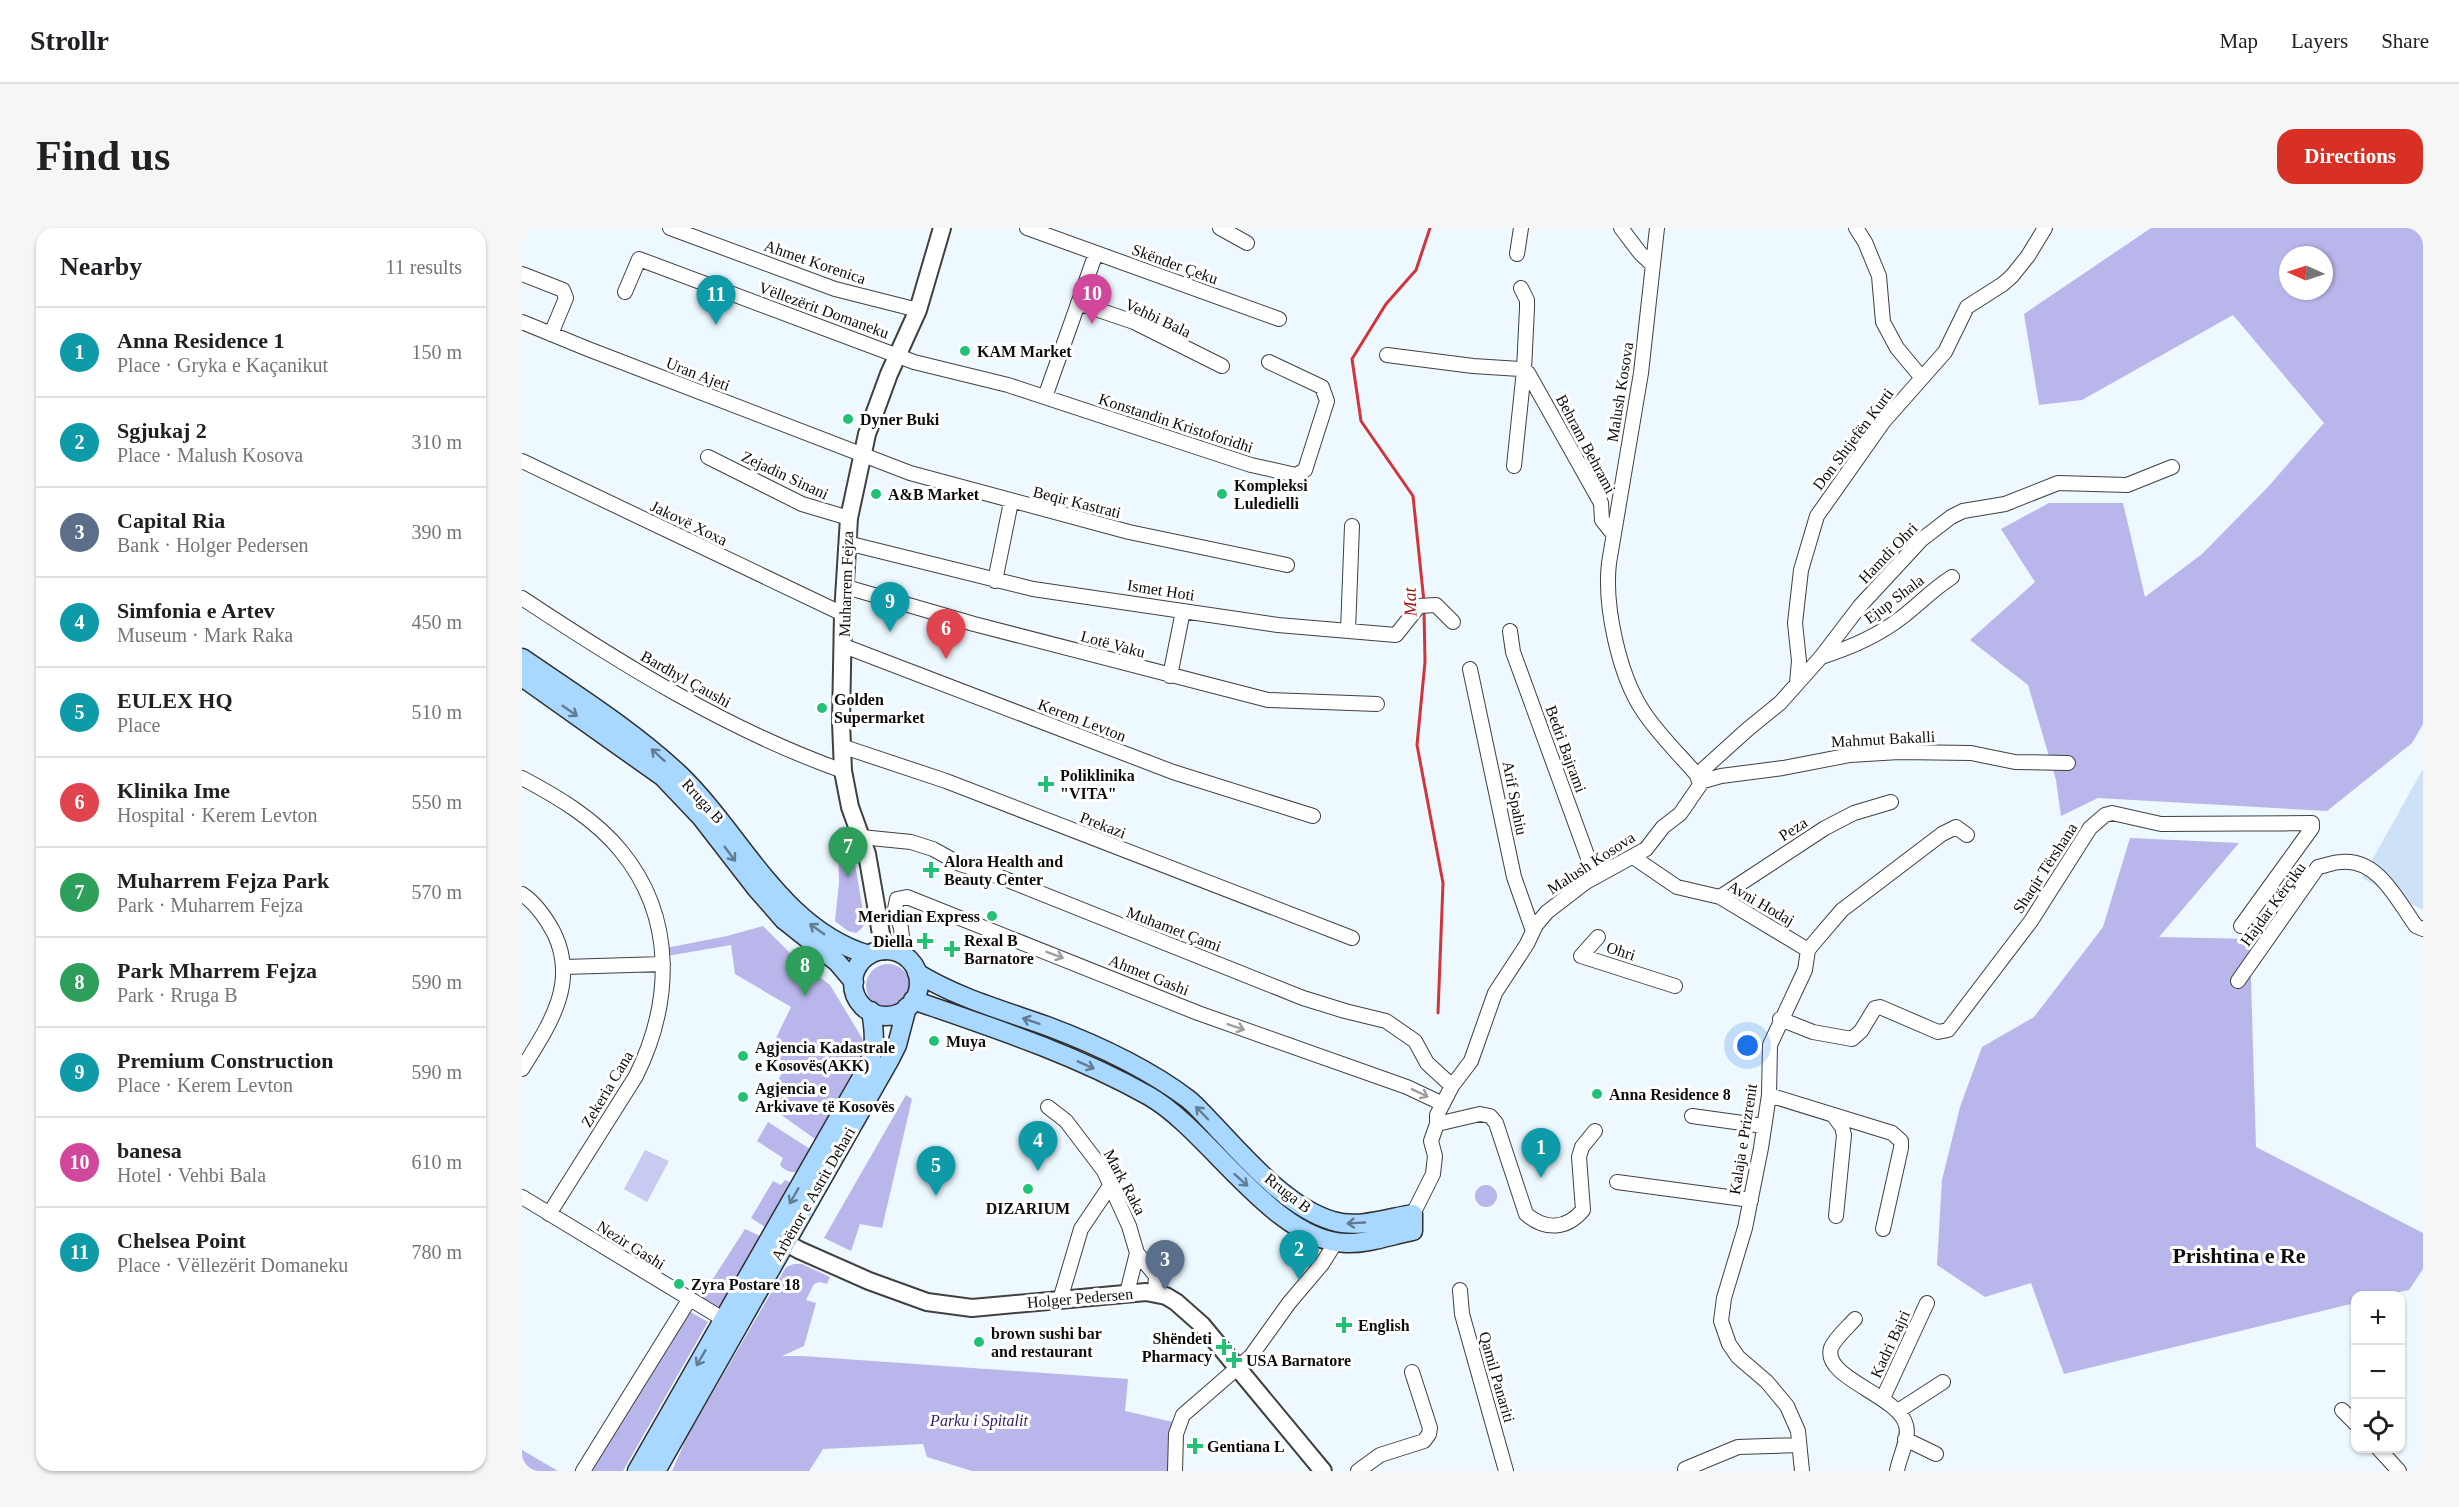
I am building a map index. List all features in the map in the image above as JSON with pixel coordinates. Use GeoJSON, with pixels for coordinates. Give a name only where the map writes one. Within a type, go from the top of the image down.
{"type":"FeatureCollection","features":[{"type":"Feature","properties":{"kind":"main road","name":"Rruga B"},"geometry":{"type":"LineString","coordinates":[[522,658],[654,751],[712,809],[766,879],[813,927],[848,949],[876,953]]}},
{"type":"Feature","properties":{"kind":"main road","name":"Rruga B"},"geometry":{"type":"LineString","coordinates":[[522,677],[663,777],[701,817],[784,920],[837,962],[854,982]]}},
{"type":"Feature","properties":{"kind":"main road"},"geometry":{"type":"LineString","coordinates":[[894,951],[903,955],[913,964],[917,973],[918,988],[910,1004],[890,1015],[871,1011],[858,1000],[854,982],[858,966],[876,953],[894,951]]}},
{"type":"Feature","properties":{"kind":"main road","name":"Rruga B"},"geometry":{"type":"LineString","coordinates":[[910,1004],[1041,1045],[1151,1097],[1178,1118],[1236,1176],[1283,1217],[1306,1231],[1347,1244],[1413,1231],[1413,1214],[1350,1224],[1333,1222],[1314,1213],[1292,1200],[1249,1161],[1190,1101],[1160,1080],[1112,1054],[1048,1027],[944,989],[917,973]]}},
{"type":"Feature","properties":{"kind":"main road","name":"Arbënor e Astrit Dehari"},"geometry":{"type":"LineString","coordinates":[[637,1471],[723,1319],[779,1238],[894,1052],[910,1004]]}},
{"type":"Feature","properties":{"kind":"main road","name":"Arbënor e Astrit Dehari"},"geometry":{"type":"LineString","coordinates":[[656,1471],[871,1060],[876,1038],[871,1011]]}},
{"type":"Feature","properties":{"kind":"street","name":"Ahmet Korenica"},"geometry":{"type":"LineString","coordinates":[[670,228],[836,289],[918,310]]}},
{"type":"Feature","properties":{"kind":"street","name":"Muharrem Fejza"},"geometry":{"type":"LineString","coordinates":[[876,953],[867,854],[850,807],[841,746],[843,614],[849,518],[867,434],[897,355],[918,310],[942,228]]}},
{"type":"Feature","properties":{"kind":"street","name":"Skënder Çeku"},"geometry":{"type":"LineString","coordinates":[[1027,228],[1279,319]]}},
{"type":"Feature","properties":{"kind":"street"},"geometry":{"type":"LineString","coordinates":[[1220,228],[1247,243]]}},
{"type":"Feature","properties":{"kind":"street"},"geometry":{"type":"LineString","coordinates":[[1517,254],[1521,228]]}},
{"type":"Feature","properties":{"kind":"street"},"geometry":{"type":"LineString","coordinates":[[1621,228],[1640,253],[1653,265]]}},
{"type":"Feature","properties":{"kind":"street","name":"Malush Kosova"},"geometry":{"type":"LineString","coordinates":[[1413,1214],[1433,1174],[1435,1156],[1431,1141],[1437,1124],[1437,1115],[1452,1086],[1471,1061],[1495,993],[1524,950],[1541,918],[1595,877],[1646,849],[1663,827],[1680,814],[1699,789],[1698,778],[1643,712],[1628,682],[1608,610],[1607,595],[1613,534],[1641,373],[1657,228]]}},
{"type":"Feature","properties":{"kind":"street"},"geometry":{"type":"LineString","coordinates":[[1856,228],[1865,242],[1879,276],[1883,322],[1897,348],[1922,378]]}},
{"type":"Feature","properties":{"kind":"street","name":"Don Shtjefën Kurti"},"geometry":{"type":"LineString","coordinates":[[1797,683],[1799,662],[1795,636],[1801,570],[1817,516],[1884,421],[1946,352],[1967,307],[2012,276],[2028,256],[2045,228]]}},
{"type":"Feature","properties":{"kind":"street"},"geometry":{"type":"LineString","coordinates":[[1045,397],[1096,253]]}},
{"type":"Feature","properties":{"kind":"street","name":"Vëllezërit Domaneku"},"geometry":{"type":"LineString","coordinates":[[625,292],[639,259],[897,355]]}},
{"type":"Feature","properties":{"kind":"street"},"geometry":{"type":"LineString","coordinates":[[522,274],[563,290],[565,293],[566,298],[551,334]]}},
{"type":"Feature","properties":{"kind":"street"},"geometry":{"type":"LineString","coordinates":[[1514,466],[1524,370],[1527,300],[1521,288]]}},
{"type":"Feature","properties":{"kind":"street","name":"Vehbi Bala"},"geometry":{"type":"LineString","coordinates":[[1078,303],[1134,322],[1222,366]]}},
{"type":"Feature","properties":{"kind":"street","name":"Uran Ajeti"},"geometry":{"type":"LineString","coordinates":[[522,321],[862,454]]}},
{"type":"Feature","properties":{"kind":"street","name":"Konstandin Kristoforidhi"},"geometry":{"type":"LineString","coordinates":[[897,355],[914,362],[1045,397],[1251,465],[1296,475],[1305,470],[1327,401],[1326,393],[1322,387],[1269,362]]}},
{"type":"Feature","properties":{"kind":"street"},"geometry":{"type":"LineString","coordinates":[[1387,355],[1524,370]]}},
{"type":"Feature","properties":{"kind":"street","name":"Behram Behrami"},"geometry":{"type":"LineString","coordinates":[[1524,370],[1579,462],[1601,503],[1602,520],[1613,534]]}},
{"type":"Feature","properties":{"kind":"street","name":"Beqir Kastrati"},"geometry":{"type":"LineString","coordinates":[[862,454],[910,473],[1011,502],[1129,532],[1287,565]]}},
{"type":"Feature","properties":{"kind":"street","name":"Zejadin Sinani"},"geometry":{"type":"LineString","coordinates":[[708,457],[802,504],[849,518]]}},
{"type":"Feature","properties":{"kind":"street","name":"Jakovë Xoxa"},"geometry":{"type":"LineString","coordinates":[[522,460],[843,614]]}},
{"type":"Feature","properties":{"kind":"street","name":"Hamdi Ohri"},"geometry":{"type":"LineString","coordinates":[[1821,657],[1860,606],[1915,547],[1951,517],[1963,511],[2005,504],[2058,483],[2127,485],[2172,467]]}},
{"type":"Feature","properties":{"kind":"street"},"geometry":{"type":"LineString","coordinates":[[995,580],[1011,502]]}},
{"type":"Feature","properties":{"kind":"street"},"geometry":{"type":"LineString","coordinates":[[1348,631],[1352,526]]}},
{"type":"Feature","properties":{"kind":"street","name":"Ismet Hoti"},"geometry":{"type":"LineString","coordinates":[[848,543],[1033,589],[1278,625],[1396,635],[1419,606],[1436,605],[1452,622]]}},
{"type":"Feature","properties":{"kind":"street","name":"Ejup Shala"},"geometry":{"type":"LineString","coordinates":[[1821,657],[1860,644],[1877,634],[1952,578]]}},
{"type":"Feature","properties":{"kind":"street","name":"Lotë Vaku"},"geometry":{"type":"LineString","coordinates":[[846,587],[974,624],[1268,700],[1377,704]]}},
{"type":"Feature","properties":{"kind":"street","name":"Bardhyl Çaushi"},"geometry":{"type":"LineString","coordinates":[[522,598],[599,650],[743,729],[843,771]]}},
{"type":"Feature","properties":{"kind":"street"},"geometry":{"type":"LineString","coordinates":[[1170,676],[1183,611]]}},
{"type":"Feature","properties":{"kind":"street","name":"Bedri Bajrami"},"geometry":{"type":"LineString","coordinates":[[1510,631],[1513,652],[1595,877]]}},
{"type":"Feature","properties":{"kind":"street","name":"Kerem Levton"},"geometry":{"type":"LineString","coordinates":[[844,646],[1173,772],[1312,816]]}},
{"type":"Feature","properties":{"kind":"street"},"geometry":{"type":"LineString","coordinates":[[1698,778],[1748,729],[1780,703],[1821,657]]}},
{"type":"Feature","properties":{"kind":"street","name":"Arif Spahiu"},"geometry":{"type":"LineString","coordinates":[[1470,669],[1514,877],[1533,931]]}},
{"type":"Feature","properties":{"kind":"street","name":"Prekazi"},"geometry":{"type":"LineString","coordinates":[[841,746],[946,781],[1352,938]]}},
{"type":"Feature","properties":{"kind":"street","name":"Mahmut Bakalli"},"geometry":{"type":"LineString","coordinates":[[1698,778],[1874,753],[1971,753],[2029,763],[2068,763]]}},
{"type":"Feature","properties":{"kind":"street","name":"Zekeria Cana"},"geometry":{"type":"LineString","coordinates":[[522,778],[547,791],[582,815],[622,853],[644,889],[653,910],[663,964],[660,1011],[646,1057],[549,1214]]}},
{"type":"Feature","properties":{"kind":"street","name":"Peza"},"geometry":{"type":"LineString","coordinates":[[1720,897],[1824,828],[1854,813],[1891,802]]}},
{"type":"Feature","properties":{"kind":"street","name":"Shaqir Tërshana"},"geometry":{"type":"LineString","coordinates":[[1780,1019],[1813,1032],[1852,1039],[1861,1031],[1875,1008],[1885,1008],[1938,1032],[1948,1030],[2031,921],[2090,828],[2105,815],[2112,813],[2161,824],[2312,823],[2312,828],[2241,926]]}},
{"type":"Feature","properties":{"kind":"street","name":"Kalaja e Prizrenit"},"geometry":{"type":"LineString","coordinates":[[1802,1471],[1798,1431],[1787,1406],[1767,1382],[1738,1357],[1729,1344],[1721,1321],[1724,1298],[1739,1253],[1751,1200],[1769,1095],[1770,1045],[1780,1019],[1805,970],[1808,950],[1842,910],[1942,834],[1956,827],[1967,835]]}},
{"type":"Feature","properties":{"kind":"street","name":"Muhamet Çami"},"geometry":{"type":"LineString","coordinates":[[861,837],[911,843],[933,849],[960,864],[1000,877],[1303,998],[1386,1021],[1415,1041],[1427,1063],[1452,1086]]}},
{"type":"Feature","properties":{"kind":"street","name":"Avni Hodaj"},"geometry":{"type":"LineString","coordinates":[[1633,856],[1677,887],[1720,897],[1808,950]]}},
{"type":"Feature","properties":{"kind":"street","name":"Hajdar Kërçiku"},"geometry":{"type":"LineString","coordinates":[[2238,981],[2318,867],[2341,861],[2361,864],[2377,873],[2416,926],[2423,929]]}},
{"type":"Feature","properties":{"kind":"street"},"geometry":{"type":"LineString","coordinates":[[522,894],[536,906],[551,927],[562,954],[564,967],[564,982],[556,1011],[522,1069]]}},
{"type":"Feature","properties":{"kind":"street","name":"Ahmet Gashi"},"geometry":{"type":"LineString","coordinates":[[903,955],[901,928],[895,909],[897,899],[907,897],[1198,1013],[1407,1087],[1443,1104]]}},
{"type":"Feature","properties":{"kind":"street","name":"Ohri"},"geometry":{"type":"LineString","coordinates":[[1598,937],[1581,956],[1675,986]]}},
{"type":"Feature","properties":{"kind":"street"},"geometry":{"type":"LineString","coordinates":[[564,967],[663,964]]}},
{"type":"Feature","properties":{"kind":"street"},"geometry":{"type":"LineString","coordinates":[[1769,1095],[1892,1133],[1901,1141],[1899,1161],[1882,1229]]}},
{"type":"Feature","properties":{"kind":"street","name":"Mark Raka"},"geometry":{"type":"LineString","coordinates":[[1048,1107],[1074,1130],[1104,1171],[1129,1226],[1137,1253],[1156,1276],[1155,1293]]}},
{"type":"Feature","properties":{"kind":"street"},"geometry":{"type":"LineString","coordinates":[[1437,1124],[1480,1114],[1490,1116],[1496,1123],[1526,1214],[1536,1222],[1548,1227],[1575,1219],[1583,1210],[1579,1157],[1582,1147],[1595,1131]]}},
{"type":"Feature","properties":{"kind":"street"},"geometry":{"type":"LineString","coordinates":[[1833,1115],[1842,1127],[1844,1135],[1836,1216]]}},
{"type":"Feature","properties":{"kind":"street"},"geometry":{"type":"LineString","coordinates":[[1692,1116],[1764,1126]]}},
{"type":"Feature","properties":{"kind":"street"},"geometry":{"type":"LineString","coordinates":[[1617,1182],[1751,1200]]}},
{"type":"Feature","properties":{"kind":"street"},"geometry":{"type":"LineString","coordinates":[[1060,1300],[1081,1229],[1110,1186]]}},
{"type":"Feature","properties":{"kind":"street","name":"Nezir Gashi"},"geometry":{"type":"LineString","coordinates":[[522,1197],[723,1319]]}},
{"type":"Feature","properties":{"kind":"street","name":"Holger Pedersen"},"geometry":{"type":"LineString","coordinates":[[779,1238],[868,1281],[927,1302],[962,1308],[1127,1293],[1155,1293],[1188,1310],[1323,1471]]}},
{"type":"Feature","properties":{"kind":"street"},"geometry":{"type":"LineString","coordinates":[[1175,1471],[1176,1434],[1180,1419],[1256,1351],[1336,1242]]}},
{"type":"Feature","properties":{"kind":"street"},"geometry":{"type":"LineString","coordinates":[[1127,1293],[1137,1253]]}},
{"type":"Feature","properties":{"kind":"street","name":"Qamil Panariti"},"geometry":{"type":"LineString","coordinates":[[1460,1290],[1462,1314],[1506,1471]]}},
{"type":"Feature","properties":{"kind":"street"},"geometry":{"type":"LineString","coordinates":[[583,1471],[689,1300]]}},
{"type":"Feature","properties":{"kind":"street","name":"Kadri Bajri"},"geometry":{"type":"LineString","coordinates":[[1883,1398],[1927,1303]]}},
{"type":"Feature","properties":{"kind":"street","name":"Kadri Bajri"},"geometry":{"type":"LineString","coordinates":[[1855,1319],[1834,1343],[1830,1355],[1832,1361],[1845,1376],[1883,1398],[1898,1411]]}},
{"type":"Feature","properties":{"kind":"street"},"geometry":{"type":"LineString","coordinates":[[1358,1471],[1380,1455],[1427,1438],[1430,1428],[1412,1372]]}},
{"type":"Feature","properties":{"kind":"street"},"geometry":{"type":"LineString","coordinates":[[1897,1471],[1905,1439],[1906,1424],[1898,1411],[1943,1382]]}},
{"type":"Feature","properties":{"kind":"street"},"geometry":{"type":"LineString","coordinates":[[2342,1410],[2351,1420]]}},
{"type":"Feature","properties":{"kind":"street"},"geometry":{"type":"LineString","coordinates":[[1905,1439],[1936,1454]]}},
{"type":"Feature","properties":{"kind":"street"},"geometry":{"type":"LineString","coordinates":[[1685,1469],[1738,1447],[1800,1445]]}},
{"type":"Feature","properties":{"kind":"street"},"geometry":{"type":"LineString","coordinates":[[2383,1453],[2399,1471]]}},
{"type":"Feature","properties":{"kind":"shaded area"},"geometry":{"type":"Polygon","coordinates":[[[2423,769],[2423,910],[2362,878],[2423,769]]]}},
{"type":"Feature","properties":{"kind":"shaded area"},"geometry":{"type":"Polygon","coordinates":[[[645,1150],[669,1161],[647,1202],[624,1189],[645,1150]]]}},
{"type":"Feature","properties":{"kind":"green space"},"geometry":{"type":"Polygon","coordinates":[[[2151,228],[2423,228],[2423,724],[2412,743],[2327,811],[2098,798],[2061,816],[2056,780],[2028,685],[1970,640],[2035,582],[2001,529],[2049,503],[2123,503],[2145,597],[2202,554],[2267,488],[2324,423],[2233,315],[2082,400],[2039,405],[2024,314],[2151,228]]]}},
{"type":"Feature","properties":{"kind":"green space"},"geometry":{"type":"Polygon","coordinates":[[[844,826],[854,858],[865,923],[856,933],[848,931],[835,921],[839,883],[838,828],[844,826]]]}},
{"type":"Feature","properties":{"kind":"green space"},"geometry":{"type":"Polygon","coordinates":[[[2130,838],[2239,843],[2159,937],[2252,939],[2256,1147],[2423,1233],[2423,1269],[2409,1290],[2351,1291],[2351,1304],[2064,1374],[2031,1283],[1985,1297],[1937,1265],[1942,1180],[1960,1107],[1982,1047],[2034,1017],[2103,927],[2130,838]]]}},
{"type":"Feature","properties":{"kind":"green space"},"geometry":{"type":"Polygon","coordinates":[[[763,926],[794,957],[830,985],[862,1038],[865,1050],[815,1139],[766,1104],[785,1067],[767,1057],[791,1007],[735,974],[731,945],[667,956],[666,948],[763,926]]]}},
{"type":"Feature","properties":{"kind":"green space"},"geometry":{"type":"Polygon","coordinates":[[[888,964],[903,971],[910,986],[903,1001],[888,1008],[873,1001],[866,986],[873,971],[888,964]]]}},
{"type":"Feature","properties":{"kind":"green space"},"geometry":{"type":"Polygon","coordinates":[[[906,1095],[912,1099],[882,1228],[860,1224],[851,1251],[824,1238],[906,1095]]]}},
{"type":"Feature","properties":{"kind":"green space"},"geometry":{"type":"Polygon","coordinates":[[[768,1122],[810,1149],[797,1172],[790,1172],[783,1168],[780,1165],[783,1158],[757,1141],[768,1122]]]}},
{"type":"Feature","properties":{"kind":"green space"},"geometry":{"type":"Polygon","coordinates":[[[785,1180],[791,1183],[765,1227],[751,1218],[773,1181],[781,1185],[785,1180]]]}},
{"type":"Feature","properties":{"kind":"green space"},"geometry":{"type":"Polygon","coordinates":[[[1486,1185],[1494,1188],[1497,1196],[1494,1204],[1486,1207],[1478,1204],[1475,1196],[1478,1188],[1486,1185]]]}},
{"type":"Feature","properties":{"kind":"green space"},"geometry":{"type":"Polygon","coordinates":[[[745,1229],[760,1236],[720,1307],[711,1306],[700,1299],[745,1229]]]}},
{"type":"Feature","properties":{"kind":"green space","name":"Parku i Spitalit"},"geometry":{"type":"Polygon","coordinates":[[[802,1264],[830,1277],[827,1284],[820,1282],[814,1284],[806,1300],[816,1303],[804,1346],[782,1356],[1128,1379],[1125,1411],[1173,1422],[1169,1471],[972,1471],[927,1457],[923,1444],[823,1449],[809,1471],[672,1471],[687,1437],[786,1267],[802,1264]]]}},
{"type":"Feature","properties":{"kind":"green space"},"geometry":{"type":"Polygon","coordinates":[[[687,1310],[708,1322],[623,1471],[590,1471],[687,1310]]]}},
{"type":"Feature","properties":{"kind":"green space"},"geometry":{"type":"Polygon","coordinates":[[[522,1450],[558,1471],[522,1471],[522,1450]]]}},
{"type":"Feature","properties":{"kind":"waterway","name":"Mat"},"geometry":{"type":"LineString","coordinates":[[1424,602],[1413,496],[1361,421],[1352,359],[1386,304],[1416,270],[1430,228]]}},
{"type":"Feature","properties":{"kind":"waterway","name":"Mat"},"geometry":{"type":"LineString","coordinates":[[1424,609],[1425,662],[1417,745],[1443,883],[1438,1013]]}},
{"type":"Feature","properties":{"kind":"place","name":"banesa"},"geometry":{"type":"Point","coordinates":[1092,324]}},
{"type":"Feature","properties":{"kind":"place","name":"Chelsea Point"},"geometry":{"type":"Point","coordinates":[716,325]}},
{"type":"Feature","properties":{"kind":"place","name":"KAM Market"},"geometry":{"type":"Point","coordinates":[965,351]}},
{"type":"Feature","properties":{"kind":"place","name":"Dyner Buki"},"geometry":{"type":"Point","coordinates":[848,419]}},
{"type":"Feature","properties":{"kind":"place","name":"A&B Market"},"geometry":{"type":"Point","coordinates":[876,494]}},
{"type":"Feature","properties":{"kind":"place","name":"Kompleksi Luledielli"},"geometry":{"type":"Point","coordinates":[1222,494]}},
{"type":"Feature","properties":{"kind":"place","name":"Premium Construction"},"geometry":{"type":"Point","coordinates":[890,632]}},
{"type":"Feature","properties":{"kind":"place","name":"Klinika Ime"},"geometry":{"type":"Point","coordinates":[946,659]}},
{"type":"Feature","properties":{"kind":"place","name":"Golden Supermarket"},"geometry":{"type":"Point","coordinates":[822,708]}},
{"type":"Feature","properties":{"kind":"place","name":"Poliklinika \"VITA\""},"geometry":{"type":"Point","coordinates":[1046,784]}},
{"type":"Feature","properties":{"kind":"place","name":"Alora Health and Beauty Center"},"geometry":{"type":"Point","coordinates":[931,870]}},
{"type":"Feature","properties":{"kind":"place","name":"Muharrem Fejza Park"},"geometry":{"type":"Point","coordinates":[848,877]}},
{"type":"Feature","properties":{"kind":"place","name":"Meridian Express"},"geometry":{"type":"Point","coordinates":[992,916]}},
{"type":"Feature","properties":{"kind":"place","name":"Diella"},"geometry":{"type":"Point","coordinates":[925,941]}},
{"type":"Feature","properties":{"kind":"place","name":"Rexal B Barnatore"},"geometry":{"type":"Point","coordinates":[952,949]}},
{"type":"Feature","properties":{"kind":"place","name":"Park Mharrem Fejza"},"geometry":{"type":"Point","coordinates":[805,996]}},
{"type":"Feature","properties":{"kind":"place","name":"Muya"},"geometry":{"type":"Point","coordinates":[934,1041]}},
{"type":"Feature","properties":{"kind":"place","name":"Agjencia Kadastrale e Kosovës(AKK)"},"geometry":{"type":"Point","coordinates":[743,1056]}},
{"type":"Feature","properties":{"kind":"place","name":"Anna Residence 8"},"geometry":{"type":"Point","coordinates":[1597,1094]}},
{"type":"Feature","properties":{"kind":"place","name":"Agjencia e Arkivave të Kosovës"},"geometry":{"type":"Point","coordinates":[743,1097]}},
{"type":"Feature","properties":{"kind":"place","name":"Simfonia e Artev"},"geometry":{"type":"Point","coordinates":[1038,1171]}},
{"type":"Feature","properties":{"kind":"place","name":"Anna Residence 1"},"geometry":{"type":"Point","coordinates":[1541,1178]}},
{"type":"Feature","properties":{"kind":"place","name":"DIZARIUM"},"geometry":{"type":"Point","coordinates":[1028,1189]}},
{"type":"Feature","properties":{"kind":"place","name":"EULEX HQ"},"geometry":{"type":"Point","coordinates":[936,1196]}},
{"type":"Feature","properties":{"kind":"place","name":"Sgjukaj 2"},"geometry":{"type":"Point","coordinates":[1299,1280]}},
{"type":"Feature","properties":{"kind":"place","name":"Zyra Postare 18"},"geometry":{"type":"Point","coordinates":[679,1284]}},
{"type":"Feature","properties":{"kind":"place","name":"Capital Ria"},"geometry":{"type":"Point","coordinates":[1165,1290]}},
{"type":"Feature","properties":{"kind":"place","name":"English"},"geometry":{"type":"Point","coordinates":[1344,1325]}},
{"type":"Feature","properties":{"kind":"place","name":"brown sushi bar and restaurant"},"geometry":{"type":"Point","coordinates":[979,1342]}},
{"type":"Feature","properties":{"kind":"place","name":"Shëndeti Pharmacy"},"geometry":{"type":"Point","coordinates":[1224,1347]}},
{"type":"Feature","properties":{"kind":"place","name":"USA Barnatore"},"geometry":{"type":"Point","coordinates":[1234,1360]}},
{"type":"Feature","properties":{"kind":"place","name":"Gentiana L"},"geometry":{"type":"Point","coordinates":[1195,1446]}},
{"type":"Feature","properties":{"kind":"district","name":"Prishtina e Re"},"geometry":{"type":"Point","coordinates":[2239,1255]}}]}
